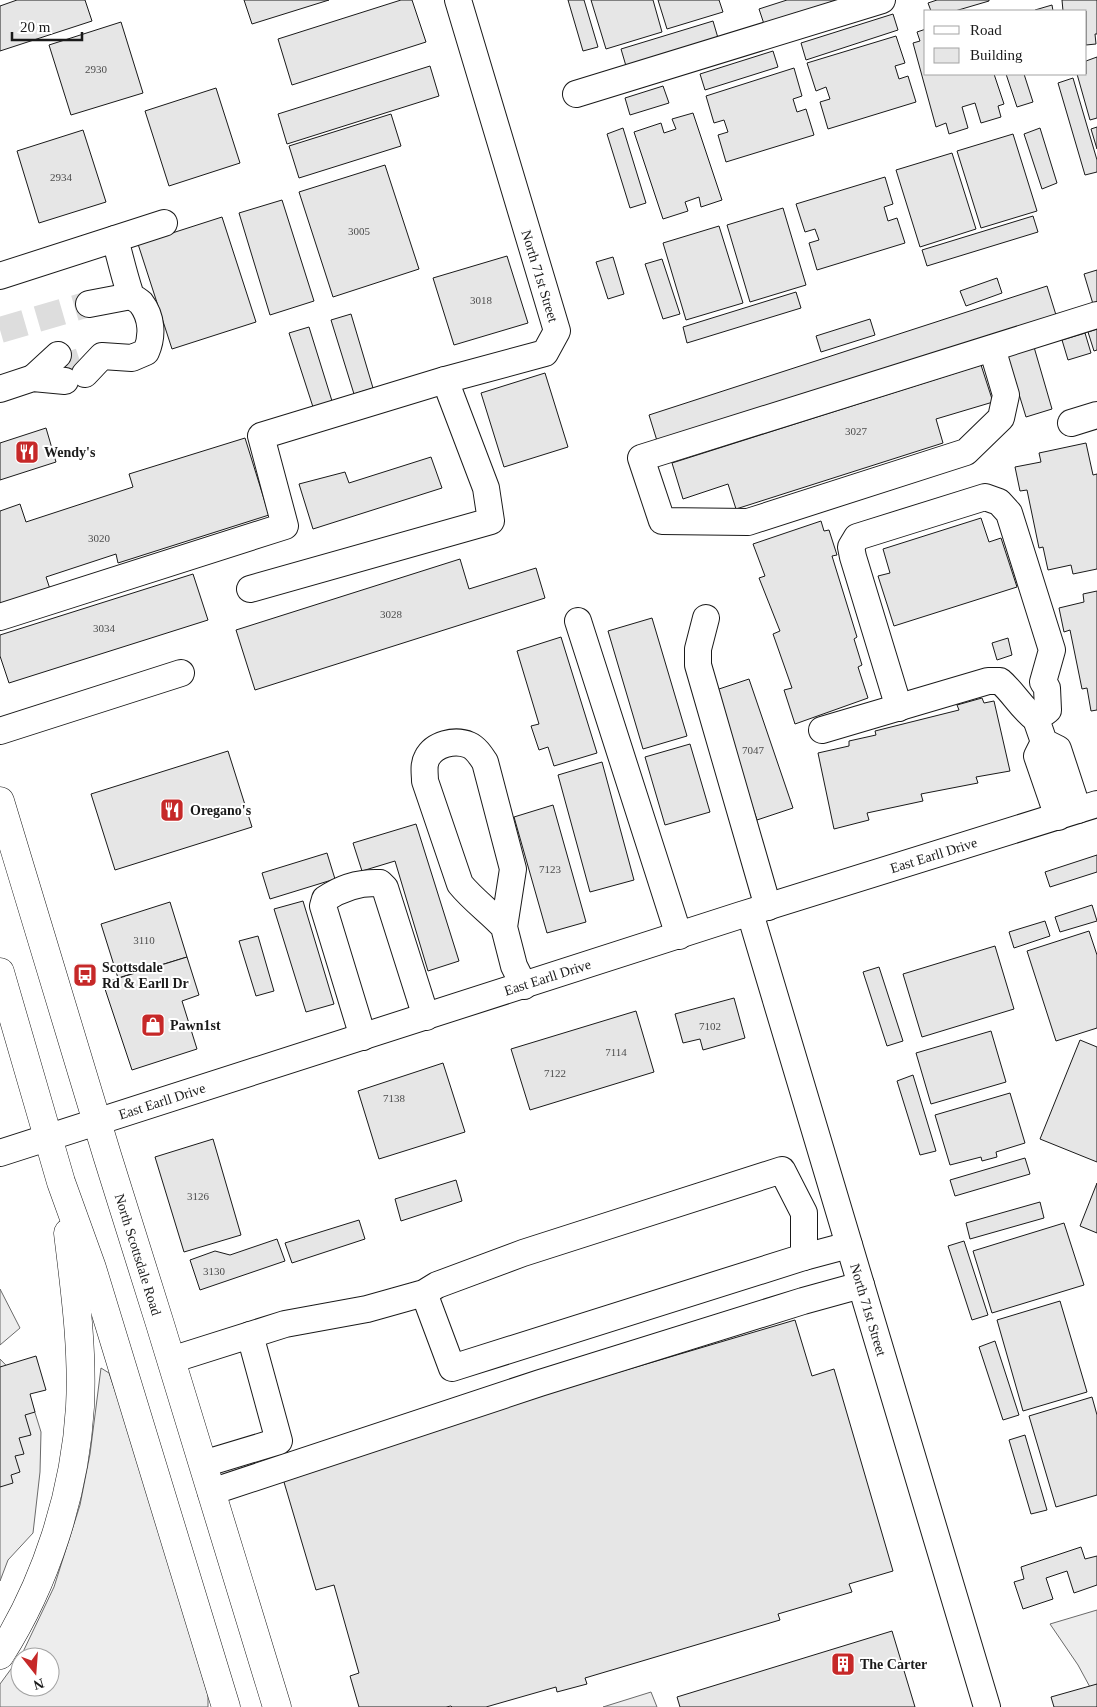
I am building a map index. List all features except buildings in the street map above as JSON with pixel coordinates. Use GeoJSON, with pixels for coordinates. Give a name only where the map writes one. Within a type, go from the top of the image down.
{"type":"FeatureCollection","features":[{"type":"Feature","properties":{"kind":"main road","name":"North Scottsdale Road"},"geometry":{"type":"LineString","coordinates":[[0,801],[203,1464],[272,1706]]}},
{"type":"Feature","properties":{"kind":"main road"},"geometry":{"type":"LineString","coordinates":[[0,972],[61,1182],[92,1268],[226,1707]]}},
{"type":"Feature","properties":{"kind":"main road"},"geometry":{"type":"LineString","coordinates":[[0,1655],[24,1612],[56,1534],[75,1452],[80,1408],[80,1346],[61,1182]]}},
{"type":"Feature","properties":{"kind":"street","name":"North 71st Street"},"geometry":{"type":"LineString","coordinates":[[0,617],[286,526],[261,436],[445,380],[545,353],[557,332],[458,0]]}},
{"type":"Feature","properties":{"kind":"street"},"geometry":{"type":"LineString","coordinates":[[576,94],[882,0]]}},
{"type":"Feature","properties":{"kind":"street"},"geometry":{"type":"LineString","coordinates":[[0,276],[164,224]]}},
{"type":"Feature","properties":{"kind":"street"},"geometry":{"type":"LineString","coordinates":[[115,239],[130,296]]}},
{"type":"Feature","properties":{"kind":"street"},"geometry":{"type":"LineString","coordinates":[[0,388],[76,363],[132,358],[146,352],[150,343],[151,329],[148,315],[140,302],[130,296],[116,297],[89,304]]}},
{"type":"Feature","properties":{"kind":"street"},"geometry":{"type":"LineString","coordinates":[[992,348],[1006,395],[1001,418],[966,452],[748,522],[662,521],[641,458],[1097,314]]}},
{"type":"Feature","properties":{"kind":"street"},"geometry":{"type":"LineString","coordinates":[[250,589],[491,521],[486,488],[445,380]]}},
{"type":"Feature","properties":{"kind":"street"},"geometry":{"type":"LineString","coordinates":[[1071,423],[1097,415]]}},
{"type":"Feature","properties":{"kind":"street"},"geometry":{"type":"LineString","coordinates":[[899,708],[851,547],[857,537],[985,497],[999,502],[1009,512],[1052,650],[1043,682],[1047,688],[1048,710],[1040,730]]}},
{"type":"Feature","properties":{"kind":"street","name":"North 71st Street"},"geometry":{"type":"LineString","coordinates":[[706,618],[698,649],[698,665],[759,910],[823,1158],[987,1707]]}},
{"type":"Feature","properties":{"kind":"street"},"geometry":{"type":"LineString","coordinates":[[578,621],[679,936]]}},
{"type":"Feature","properties":{"kind":"street"},"geometry":{"type":"LineString","coordinates":[[0,731],[181,673]]}},
{"type":"Feature","properties":{"kind":"street"},"geometry":{"type":"LineString","coordinates":[[822,730],[988,681],[1000,681],[1012,691],[1040,730],[1058,749],[1078,810]]}},
{"type":"Feature","properties":{"kind":"street"},"geometry":{"type":"LineString","coordinates":[[1012,691],[1043,682]]}},
{"type":"Feature","properties":{"kind":"street"},"geometry":{"type":"LineString","coordinates":[[504,927],[486,908],[470,897],[460,884],[425,781],[424,768],[427,758],[435,748],[449,742],[468,745],[478,752],[485,762],[513,870],[504,927],[514,966],[524,986]]}},
{"type":"Feature","properties":{"kind":"street","name":"East Earll Drive"},"geometry":{"type":"LineString","coordinates":[[0,1153],[1078,810]]}},
{"type":"Feature","properties":{"kind":"street"},"geometry":{"type":"LineString","coordinates":[[363,1037],[323,906],[325,899],[334,893],[358,884],[380,883],[385,888],[426,1017]]}},
{"type":"Feature","properties":{"kind":"street"},"geometry":{"type":"LineString","coordinates":[[171,1360],[285,1324],[368,1309],[424,1293],[437,1285],[523,1253],[823,1158]]}},
{"type":"Feature","properties":{"kind":"street"},"geometry":{"type":"LineString","coordinates":[[782,1170],[804,1213],[804,1257]]}},
{"type":"Feature","properties":{"kind":"street"},"geometry":{"type":"LineString","coordinates":[[424,1293],[452,1368],[804,1257],[849,1245]]}},
{"type":"Feature","properties":{"kind":"street"},"geometry":{"type":"LineString","coordinates":[[211,1492],[540,1383],[803,1301],[861,1286]]}},
{"type":"Feature","properties":{"kind":"street"},"geometry":{"type":"LineString","coordinates":[[203,1464],[279,1441],[250,1335]]}},
{"type":"Feature","properties":{"kind":"shaded area"},"geometry":{"type":"Polygon","coordinates":[[[0,1289],[20,1328],[0,1345],[0,1289]]]}},
{"type":"Feature","properties":{"kind":"shaded area"},"geometry":{"type":"Polygon","coordinates":[[[0,1359],[27,1387],[41,1432],[40,1472],[33,1533],[8,1560],[0,1581],[0,1359]]]}},
{"type":"Feature","properties":{"kind":"shaded area"},"geometry":{"type":"Polygon","coordinates":[[[101,1368],[109,1373],[131,1437],[208,1695],[208,1707],[0,1707],[0,1684],[10,1670],[10,1697],[60,1697],[60,1647],[25,1647],[54,1587],[80,1505],[90,1454],[101,1368]]]}},
{"type":"Feature","properties":{"kind":"shaded area"},"geometry":{"type":"Polygon","coordinates":[[[1097,1610],[1097,1700],[1078,1665],[1050,1624],[1097,1610]]]}},
{"type":"Feature","properties":{"kind":"shaded area"},"geometry":{"type":"Polygon","coordinates":[[[651,1692],[657,1707],[603,1707],[651,1692]]]}},
{"type":"Feature","properties":{"kind":"tunnel"},"geometry":{"type":"LineString","coordinates":[[0,330],[89,304]]}},
{"type":"Feature","properties":{"kind":"tunnel"},"geometry":{"type":"LineString","coordinates":[[62,367],[80,361]]}},
{"type":"Feature","properties":{"kind":"place","name":"Wendy's"},"geometry":{"type":"Point","coordinates":[27,452]}},
{"type":"Feature","properties":{"kind":"place","name":"Oregano's"},"geometry":{"type":"Point","coordinates":[172,810]}},
{"type":"Feature","properties":{"kind":"place","name":"Scottsdale Rd & Earll Dr"},"geometry":{"type":"Point","coordinates":[85,975]}},
{"type":"Feature","properties":{"kind":"place","name":"Pawn1st"},"geometry":{"type":"Point","coordinates":[153,1025]}},
{"type":"Feature","properties":{"kind":"place","name":"The Carter"},"geometry":{"type":"Point","coordinates":[843,1664]}}]}
